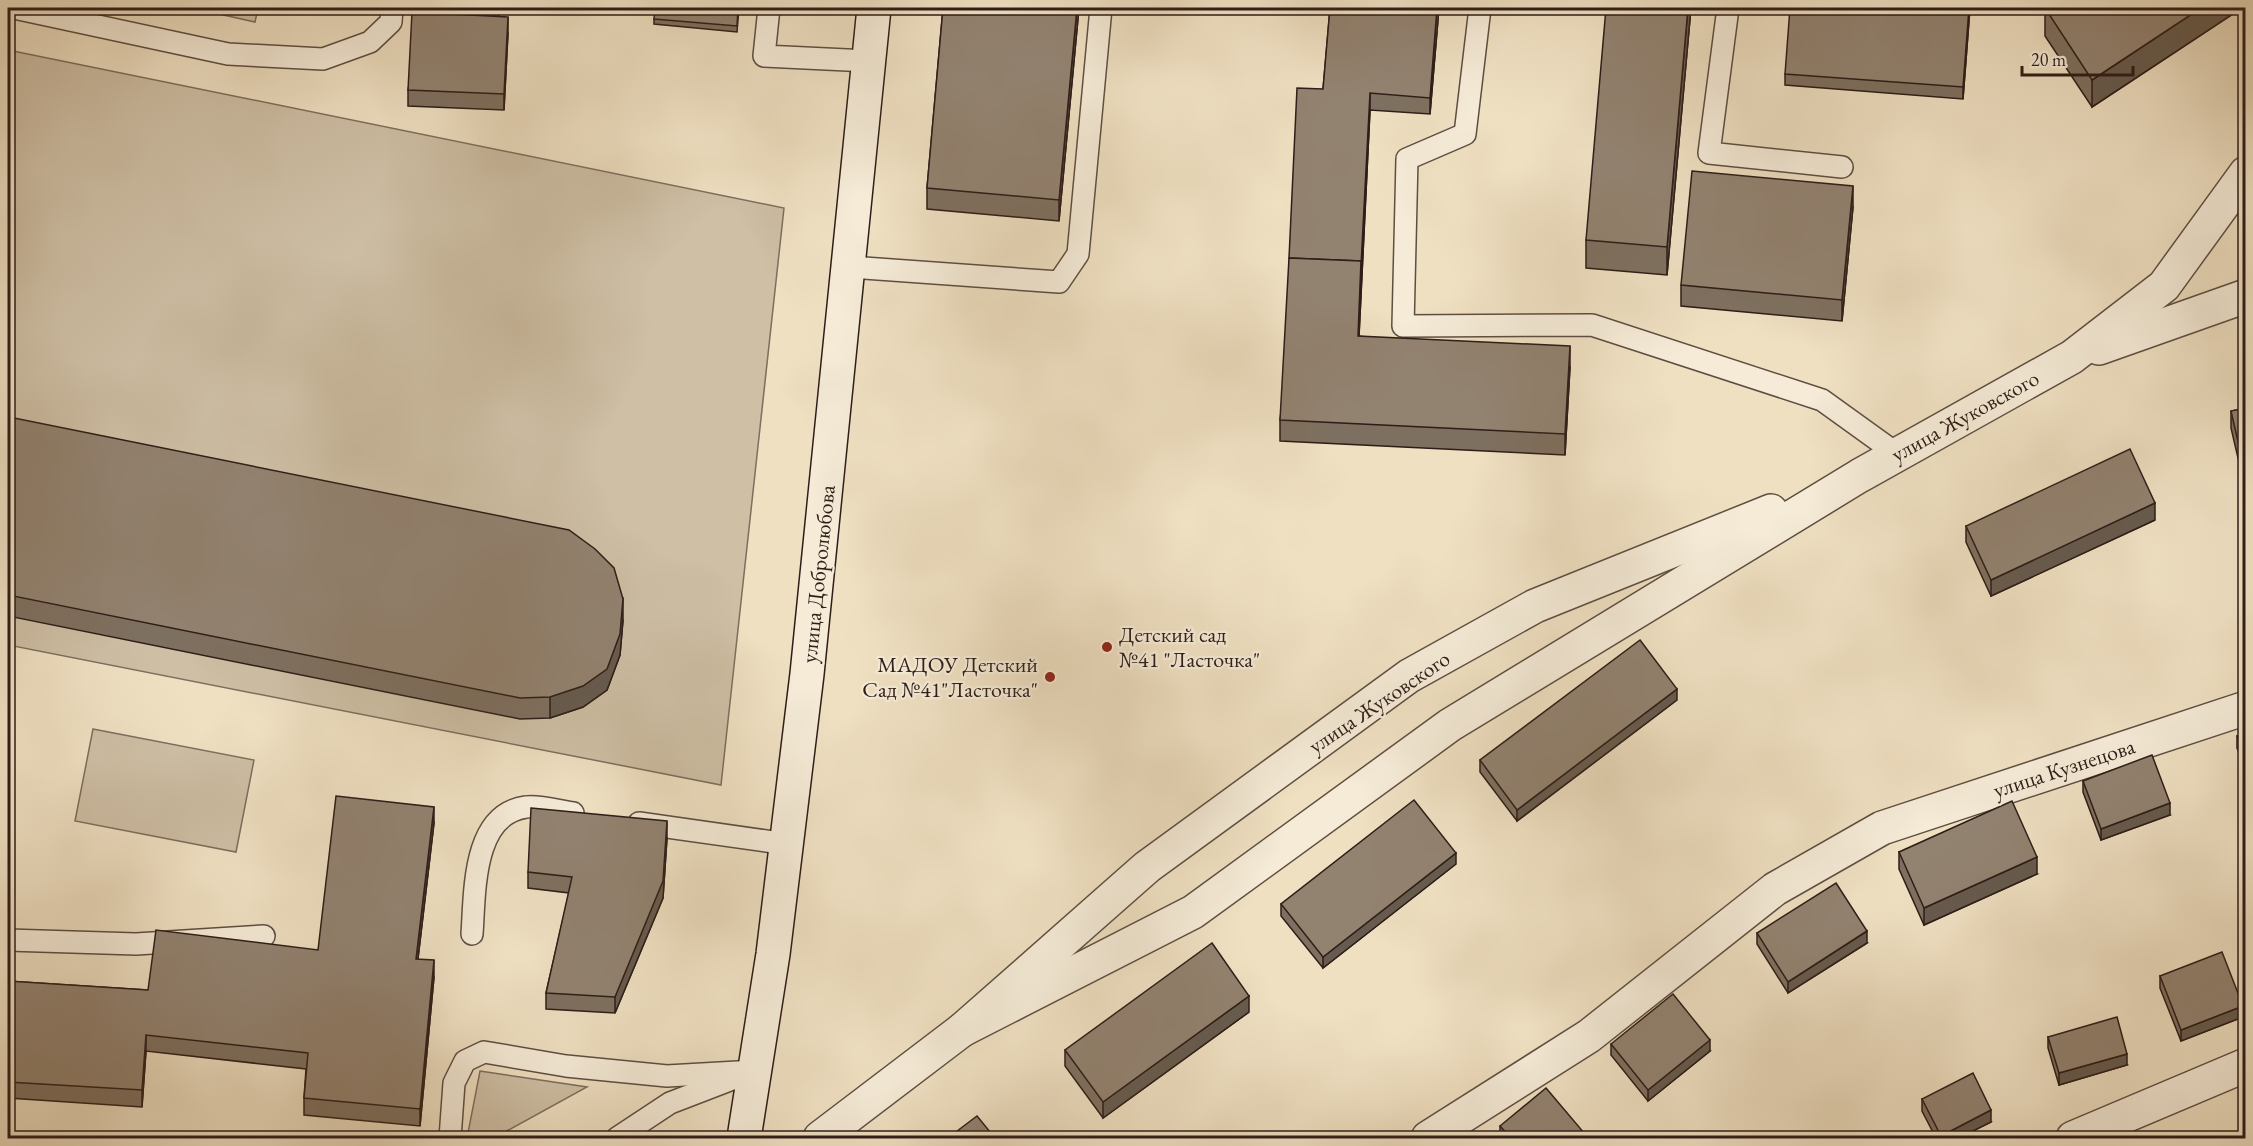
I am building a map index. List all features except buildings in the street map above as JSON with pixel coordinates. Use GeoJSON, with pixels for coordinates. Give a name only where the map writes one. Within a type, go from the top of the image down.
{"type":"FeatureCollection","features":[{"type":"Feature","properties":{"kind":"street","name":"улица Добролюбова"},"geometry":{"type":"LineString","coordinates":[[744,1138],[787,844],[850,267],[874,8]]}},
{"type":"Feature","properties":{"kind":"street","name":"улица Жуковского"},"geometry":{"type":"LineString","coordinates":[[962,1030],[1193,912],[1450,725],[1858,476],[2072,357],[2164,286],[2246,173]]}},
{"type":"Feature","properties":{"kind":"street","name":"улица Жуковского"},"geometry":{"type":"LineString","coordinates":[[2072,357],[2246,296]]}},
{"type":"Feature","properties":{"kind":"street","name":"улица Жуковского"},"geometry":{"type":"LineString","coordinates":[[820,1138],[962,1030],[1147,867],[1409,676],[1536,606],[1858,476]]}},
{"type":"Feature","properties":{"kind":"street","name":"улица Кузнецова"},"geometry":{"type":"LineString","coordinates":[[1428,1138],[1589,1036],[1776,889],[1882,828],[2246,708]]}},
{"type":"Feature","properties":{"kind":"street"},"geometry":{"type":"LineString","coordinates":[[2073,1138],[2246,1065]]}},
{"type":"Feature","properties":{"kind":"lane"},"geometry":{"type":"LineString","coordinates":[[14,8],[228,54],[323,59],[370,42],[390,22],[392,8]]}},
{"type":"Feature","properties":{"kind":"lane"},"geometry":{"type":"LineString","coordinates":[[769,8],[764,56],[868,61]]}},
{"type":"Feature","properties":{"kind":"lane"},"geometry":{"type":"LineString","coordinates":[[850,267],[1059,282],[1078,254],[1101,8]]}},
{"type":"Feature","properties":{"kind":"lane"},"geometry":{"type":"LineString","coordinates":[[1480,8],[1465,134],[1407,159],[1403,326],[1592,325],[1822,400],[1897,454]]}},
{"type":"Feature","properties":{"kind":"lane"},"geometry":{"type":"LineString","coordinates":[[1728,8],[1709,153],[1842,166]]}},
{"type":"Feature","properties":{"kind":"lane"},"geometry":{"type":"LineString","coordinates":[[472,934],[478,858],[498,819],[526,806],[596,817]]}},
{"type":"Feature","properties":{"kind":"lane"},"geometry":{"type":"LineString","coordinates":[[619,820],[787,844]]}},
{"type":"Feature","properties":{"kind":"lane"},"geometry":{"type":"LineString","coordinates":[[8,940],[136,944],[264,936]]}},
{"type":"Feature","properties":{"kind":"lane"},"geometry":{"type":"LineString","coordinates":[[450,1138],[454,1083],[465,1061],[484,1052],[566,1066],[667,1076],[755,1071]]}},
{"type":"Feature","properties":{"kind":"lane"},"geometry":{"type":"LineString","coordinates":[[617,1138],[670,1103],[755,1071]]}},
{"type":"Feature","properties":{"kind":"shaded area"},"geometry":{"type":"Polygon","coordinates":[[[192,8],[258,8],[255,22],[192,8]]]}},
{"type":"Feature","properties":{"kind":"shaded area"},"geometry":{"type":"Polygon","coordinates":[[[8,50],[784,208],[721,785],[8,645],[8,50]]]}},
{"type":"Feature","properties":{"kind":"shaded area"},"geometry":{"type":"Polygon","coordinates":[[[93,729],[254,760],[236,852],[75,821],[93,729]]]}},
{"type":"Feature","properties":{"kind":"shaded area"},"geometry":{"type":"Polygon","coordinates":[[[480,1071],[587,1087],[494,1138],[467,1138],[480,1071]]]}},
{"type":"Feature","properties":{"kind":"place","name":"Детский сад №41 \"Ласточка\""},"geometry":{"type":"Point","coordinates":[1107,647]}},
{"type":"Feature","properties":{"kind":"place","name":"МАДОУ Детский Сад №41\"Ласточка\""},"geometry":{"type":"Point","coordinates":[1050,677]}}]}
